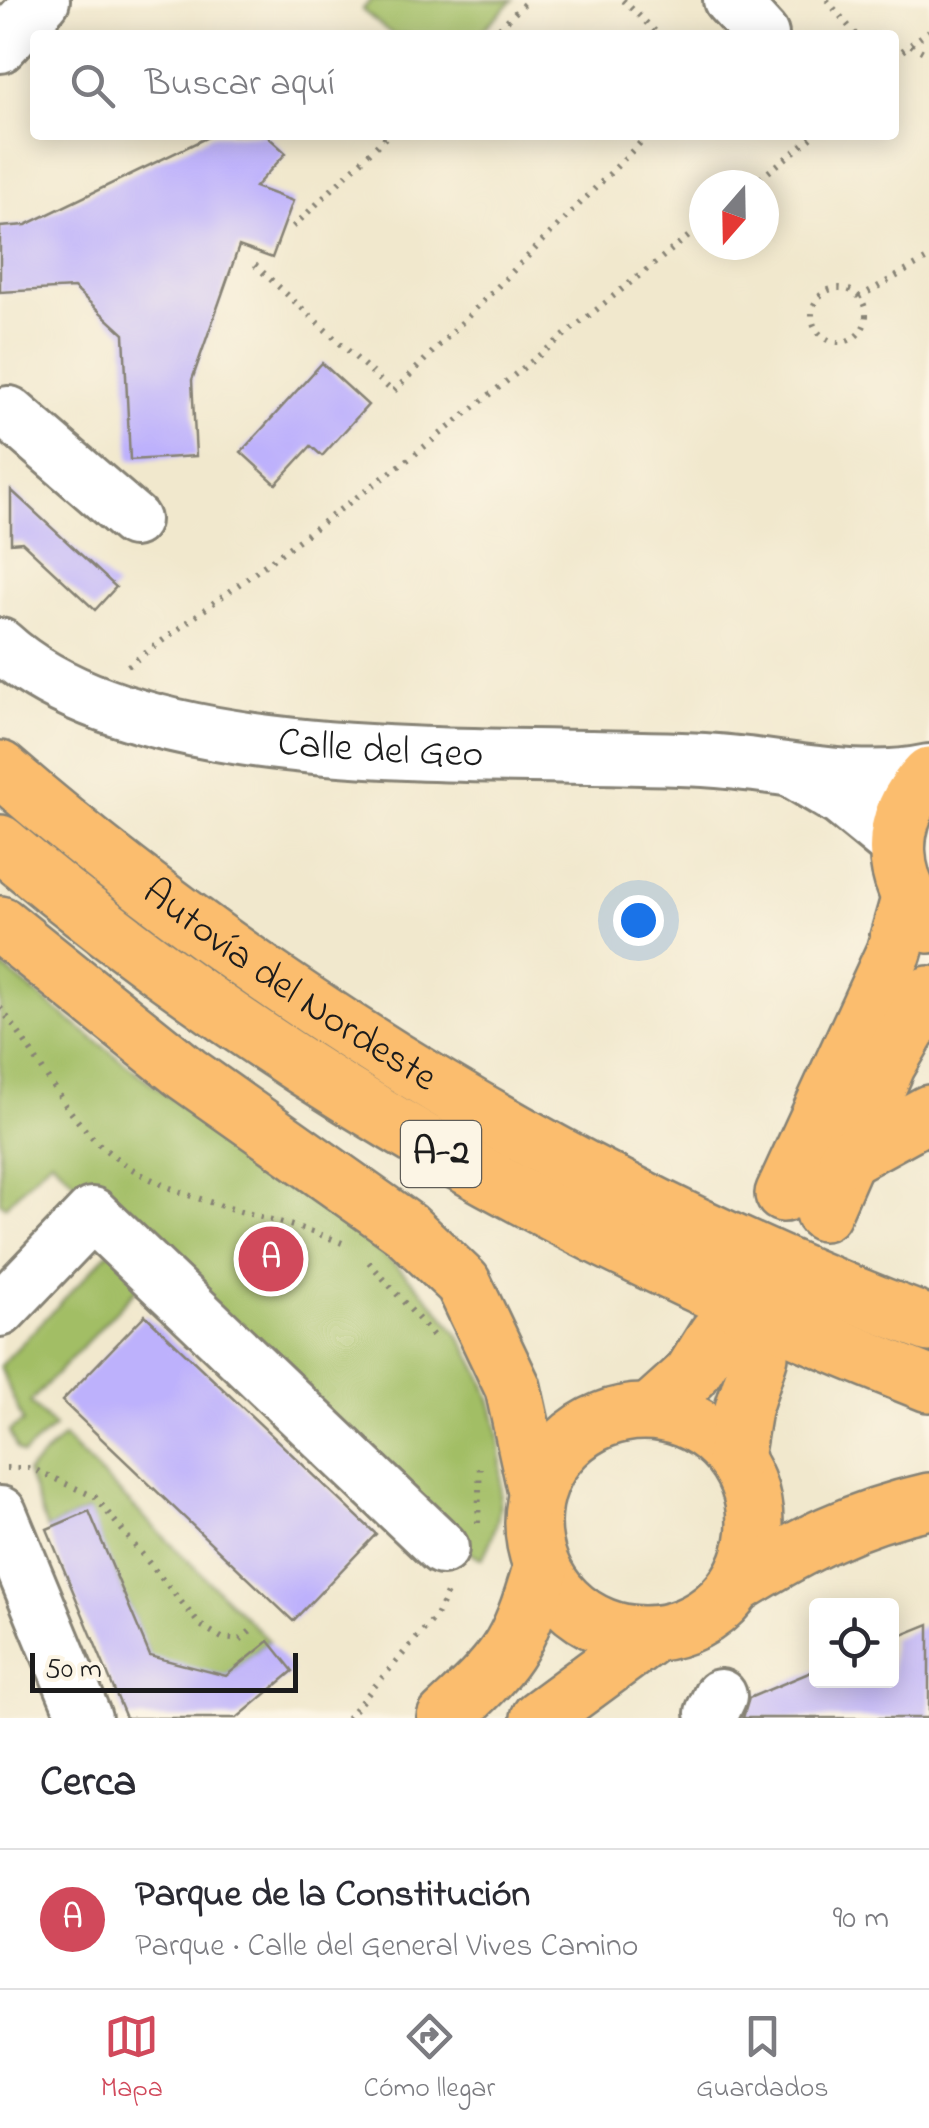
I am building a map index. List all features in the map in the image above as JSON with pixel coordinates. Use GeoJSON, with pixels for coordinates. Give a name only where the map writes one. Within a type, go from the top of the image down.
{"type":"FeatureCollection","features":[{"type":"Feature","properties":{"kind":"main road","name":"Autovía del Nordeste"},"geometry":{"type":"LineString","coordinates":[[0,769],[76,835],[362,1038],[479,1108],[707,1228],[929,1324]]}},
{"type":"Feature","properties":{"kind":"main road"},"geometry":{"type":"LineString","coordinates":[[929,773],[901,817],[896,845],[898,873],[919,912],[894,952],[803,1204],[847,1158],[929,1113]]}},
{"type":"Feature","properties":{"kind":"main road"},"geometry":{"type":"LineString","coordinates":[[76,835],[272,948],[454,1064],[612,1152],[782,1233],[929,1293]]}},
{"type":"Feature","properties":{"kind":"main road","name":"Autovía del Nordeste"},"geometry":{"type":"LineString","coordinates":[[0,843],[240,1030],[438,1153],[569,1226],[682,1280],[929,1384]]}},
{"type":"Feature","properties":{"kind":"main road"},"geometry":{"type":"LineString","coordinates":[[0,924],[187,1074],[406,1229],[463,1282],[513,1388],[536,1492],[534,1542],[541,1568],[559,1596],[582,1616],[608,1628],[653,1634]]}},
{"type":"Feature","properties":{"kind":"main road"},"geometry":{"type":"LineString","coordinates":[[847,1158],[888,1064],[929,994]]}},
{"type":"Feature","properties":{"kind":"main road"},"geometry":{"type":"LineString","coordinates":[[652,1411],[691,1375],[738,1346],[743,1409],[735,1458]]}},
{"type":"Feature","properties":{"kind":"main road"},"geometry":{"type":"LineString","coordinates":[[536,1492],[548,1464],[580,1432],[621,1414],[652,1411],[698,1426],[735,1458],[748,1482],[756,1535],[737,1585]]}},
{"type":"Feature","properties":{"kind":"main road"},"geometry":{"type":"LineString","coordinates":[[538,1718],[653,1634],[701,1619],[737,1585],[809,1541],[856,1519],[929,1501]]}},
{"type":"Feature","properties":{"kind":"main road"},"geometry":{"type":"LineString","coordinates":[[444,1718],[500,1667],[516,1644],[541,1568]]}},
{"type":"Feature","properties":{"kind":"street"},"geometry":{"type":"LineString","coordinates":[[0,46],[43,0]]}},
{"type":"Feature","properties":{"kind":"street"},"geometry":{"type":"LineString","coordinates":[[730,0],[757,30]]}},
{"type":"Feature","properties":{"kind":"street"},"geometry":{"type":"LineString","coordinates":[[3,414],[133,520]]}},
{"type":"Feature","properties":{"kind":"street","name":"Calle del Geo"},"geometry":{"type":"LineString","coordinates":[[2,650],[47,679],[86,697],[230,738],[325,748],[785,766],[852,777],[896,778],[929,773]]}},
{"type":"Feature","properties":{"kind":"street","name":"Calle del Geo"},"geometry":{"type":"LineString","coordinates":[[785,766],[841,800],[896,845]]}},
{"type":"Feature","properties":{"kind":"street"},"geometry":{"type":"LineString","coordinates":[[0,1310],[92,1214],[456,1555]]}},
{"type":"Feature","properties":{"kind":"street"},"geometry":{"type":"LineString","coordinates":[[0,1513],[86,1718]]}},
{"type":"Feature","properties":{"kind":"path"},"geometry":{"type":"LineString","coordinates":[[497,30],[528,0]]}},
{"type":"Feature","properties":{"kind":"path"},"geometry":{"type":"LineString","coordinates":[[623,0],[654,30]]}},
{"type":"Feature","properties":{"kind":"path"},"geometry":{"type":"LineString","coordinates":[[827,0],[852,30]]}},
{"type":"Feature","properties":{"kind":"path"},"geometry":{"type":"LineString","coordinates":[[899,54],[929,31]]}},
{"type":"Feature","properties":{"kind":"path"},"geometry":{"type":"LineString","coordinates":[[911,45],[929,55]]}},
{"type":"Feature","properties":{"kind":"path"},"geometry":{"type":"LineString","coordinates":[[292,226],[383,140]]}},
{"type":"Feature","properties":{"kind":"path"},"geometry":{"type":"LineString","coordinates":[[255,265],[393,392],[643,140]]}},
{"type":"Feature","properties":{"kind":"path"},"geometry":{"type":"LineString","coordinates":[[771,170],[809,140]]}},
{"type":"Feature","properties":{"kind":"path"},"geometry":{"type":"LineString","coordinates":[[86,697],[414,454],[689,236]]}},
{"type":"Feature","properties":{"kind":"path"},"geometry":{"type":"LineString","coordinates":[[859,297],[929,258]]}},
{"type":"Feature","properties":{"kind":"path"},"geometry":{"type":"LineString","coordinates":[[848,289],[859,297],[866,318],[854,338],[842,342],[820,334],[812,312],[824,292],[848,289]]}},
{"type":"Feature","properties":{"kind":"path"},"geometry":{"type":"LineString","coordinates":[[0,1008],[96,1141],[140,1171],[193,1198],[310,1229],[350,1246],[384,1274],[445,1351]]}},
{"type":"Feature","properties":{"kind":"path"},"geometry":{"type":"LineString","coordinates":[[347,1718],[436,1616],[456,1555],[480,1516],[478,1444]]}},
{"type":"Feature","properties":{"kind":"path"},"geometry":{"type":"LineString","coordinates":[[0,1468],[31,1468],[95,1497],[200,1625],[222,1638],[240,1640],[255,1628]]}},
{"type":"Feature","properties":{"kind":"green space"},"geometry":{"type":"Polygon","coordinates":[[[371,0],[513,0],[483,30],[387,30],[362,10],[371,0]]]}},
{"type":"Feature","properties":{"kind":"green space"},"geometry":{"type":"Polygon","coordinates":[[[0,965],[162,1091],[358,1234],[403,1272],[443,1315],[474,1361],[494,1414],[500,1497],[498,1517],[482,1559],[447,1538],[51,1159],[5,1206],[0,1202],[0,965]]]}},
{"type":"Feature","properties":{"kind":"green space"},"geometry":{"type":"Polygon","coordinates":[[[113,1248],[146,1279],[30,1402],[54,1427],[23,1454],[17,1450],[9,1431],[23,1422],[0,1366],[113,1248]]]}},
{"type":"Feature","properties":{"kind":"green space"},"geometry":{"type":"Polygon","coordinates":[[[63,1437],[269,1641],[226,1676],[152,1661],[88,1511],[47,1529],[27,1472],[63,1437]]]}},
{"type":"Feature","properties":{"kind":"building"},"geometry":{"type":"Polygon","coordinates":[[[202,140],[272,140],[286,153],[255,187],[293,201],[272,258],[239,246],[192,380],[196,456],[130,460],[124,334],[74,288],[0,292],[0,227],[26,225],[202,140]]]}},
{"type":"Feature","properties":{"kind":"building"},"geometry":{"type":"Polygon","coordinates":[[[322,363],[368,405],[322,456],[311,446],[276,484],[241,452],[322,363]]]}},
{"type":"Feature","properties":{"kind":"building"},"geometry":{"type":"Polygon","coordinates":[[[11,490],[116,587],[95,610],[22,542],[11,543],[11,490]]]}},
{"type":"Feature","properties":{"kind":"building"},"geometry":{"type":"Polygon","coordinates":[[[145,1315],[376,1534],[293,1621],[62,1401],[145,1315]]]}},
{"type":"Feature","properties":{"kind":"building"},"geometry":{"type":"Polygon","coordinates":[[[89,1511],[150,1656],[226,1676],[269,1641],[293,1671],[237,1718],[126,1718],[47,1529],[89,1511]]]}},
{"type":"Feature","properties":{"kind":"building"},"geometry":{"type":"Polygon","coordinates":[[[929,1624],[929,1718],[743,1718],[749,1698],[809,1673],[809,1688],[899,1688],[899,1636],[929,1624]]]}},
{"type":"Feature","properties":{"kind":"place","name":"Parque de la Constitución"},"geometry":{"type":"Point","coordinates":[271,1259]}}]}
